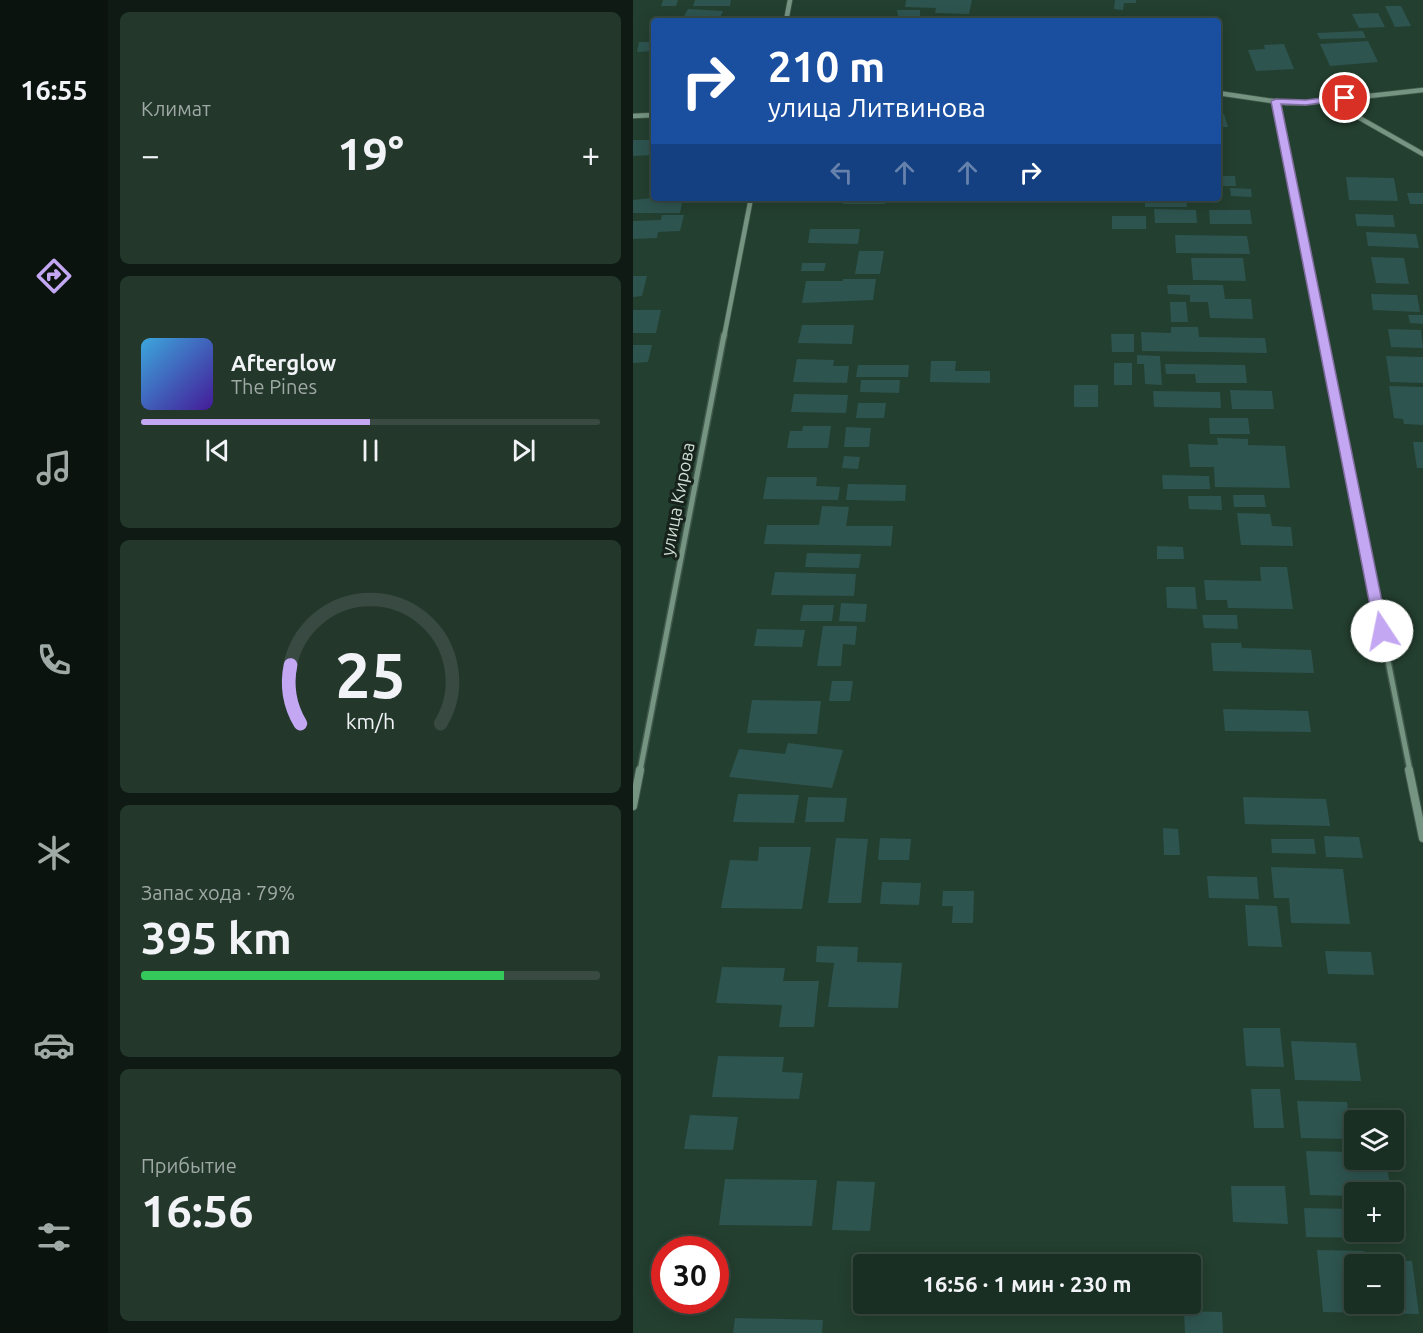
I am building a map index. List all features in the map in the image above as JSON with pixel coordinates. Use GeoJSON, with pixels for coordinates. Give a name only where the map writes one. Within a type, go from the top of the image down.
{"type":"FeatureCollection","features":[{"type":"Feature","properties":{"kind":"street"},"geometry":{"type":"LineString","coordinates":[[787,18],[790,0]]}},
{"type":"Feature","properties":{"kind":"street"},"geometry":{"type":"LineString","coordinates":[[1221,93],[1306,103],[1423,90]]}},
{"type":"Feature","properties":{"kind":"street"},"geometry":{"type":"LineString","coordinates":[[1328,100],[1423,154]]}},
{"type":"Feature","properties":{"kind":"street"},"geometry":{"type":"LineString","coordinates":[[1276,101],[1423,838]]}},
{"type":"Feature","properties":{"kind":"street"},"geometry":{"type":"LineString","coordinates":[[633,116],[651,116]]}},
{"type":"Feature","properties":{"kind":"street","name":"улица Кирова"},"geometry":{"type":"LineString","coordinates":[[633,806],[750,201]]}},
{"type":"Feature","properties":{"kind":"building"},"geometry":{"type":"Polygon","coordinates":[[[663,0],[678,0],[676,6],[661,6],[663,0]]]}},
{"type":"Feature","properties":{"kind":"building"},"geometry":{"type":"Polygon","coordinates":[[[695,0],[731,0],[730,6],[693,6],[695,0]]]}},
{"type":"Feature","properties":{"kind":"building"},"geometry":{"type":"Polygon","coordinates":[[[906,0],[972,0],[969,14],[935,13],[936,8],[905,7],[906,0]]]}},
{"type":"Feature","properties":{"kind":"building"},"geometry":{"type":"Polygon","coordinates":[[[1115,0],[1136,0],[1136,3],[1124,3],[1123,10],[1114,9],[1115,0]]]}},
{"type":"Feature","properties":{"kind":"building"},"geometry":{"type":"Polygon","coordinates":[[[1385,6],[1401,6],[1411,26],[1395,27],[1385,6]]]}},
{"type":"Feature","properties":{"kind":"building"},"geometry":{"type":"Polygon","coordinates":[[[688,9],[723,11],[720,18],[683,18],[688,9]]]}},
{"type":"Feature","properties":{"kind":"building"},"geometry":{"type":"Polygon","coordinates":[[[897,10],[920,10],[920,16],[898,16],[897,10]]]}},
{"type":"Feature","properties":{"kind":"building"},"geometry":{"type":"Polygon","coordinates":[[[1378,13],[1385,27],[1359,28],[1352,14],[1378,13]]]}},
{"type":"Feature","properties":{"kind":"building"},"geometry":{"type":"Polygon","coordinates":[[[1363,31],[1366,38],[1320,39],[1317,33],[1363,31]]]}},
{"type":"Feature","properties":{"kind":"building"},"geometry":{"type":"Polygon","coordinates":[[[1368,41],[1378,62],[1330,66],[1320,44],[1368,41]]]}},
{"type":"Feature","properties":{"kind":"building"},"geometry":{"type":"Polygon","coordinates":[[[639,42],[651,42],[651,51],[637,52],[639,42]]]}},
{"type":"Feature","properties":{"kind":"building"},"geometry":{"type":"Polygon","coordinates":[[[1284,44],[1294,69],[1256,71],[1248,50],[1265,49],[1264,45],[1284,44]]]}},
{"type":"Feature","properties":{"kind":"building"},"geometry":{"type":"Polygon","coordinates":[[[1221,114],[1224,114],[1228,127],[1221,127],[1221,114]]]}},
{"type":"Feature","properties":{"kind":"building"},"geometry":{"type":"Polygon","coordinates":[[[633,140],[651,140],[651,155],[633,156],[633,140]]]}},
{"type":"Feature","properties":{"kind":"building"},"geometry":{"type":"Polygon","coordinates":[[[1221,176],[1235,176],[1236,186],[1221,186],[1221,176]]]}},
{"type":"Feature","properties":{"kind":"building"},"geometry":{"type":"Polygon","coordinates":[[[1346,177],[1394,178],[1398,201],[1349,200],[1346,177]]]}},
{"type":"Feature","properties":{"kind":"building"},"geometry":{"type":"Polygon","coordinates":[[[1230,188],[1251,189],[1252,197],[1231,196],[1230,188]]]}},
{"type":"Feature","properties":{"kind":"building"},"geometry":{"type":"Polygon","coordinates":[[[1407,193],[1423,193],[1423,204],[1410,204],[1407,193]]]}},
{"type":"Feature","properties":{"kind":"building"},"geometry":{"type":"Polygon","coordinates":[[[651,198],[651,201],[682,201],[680,213],[633,213],[633,200],[651,198]]]}},
{"type":"Feature","properties":{"kind":"building"},"geometry":{"type":"Polygon","coordinates":[[[844,201],[886,201],[885,204],[843,204],[844,201]]]}},
{"type":"Feature","properties":{"kind":"building"},"geometry":{"type":"Polygon","coordinates":[[[1145,201],[1186,201],[1187,207],[1145,207],[1145,201]]]}},
{"type":"Feature","properties":{"kind":"building"},"geometry":{"type":"Polygon","coordinates":[[[1154,209],[1196,210],[1197,223],[1155,223],[1154,209]]]}},
{"type":"Feature","properties":{"kind":"building"},"geometry":{"type":"Polygon","coordinates":[[[1209,210],[1250,210],[1252,224],[1210,224],[1209,210]]]}},
{"type":"Feature","properties":{"kind":"building"},"geometry":{"type":"Polygon","coordinates":[[[1355,214],[1393,215],[1395,227],[1357,226],[1355,214]]]}},
{"type":"Feature","properties":{"kind":"building"},"geometry":{"type":"Polygon","coordinates":[[[662,215],[684,215],[680,231],[658,232],[657,238],[633,239],[633,221],[661,220],[662,215]]]}},
{"type":"Feature","properties":{"kind":"building"},"geometry":{"type":"Polygon","coordinates":[[[1112,216],[1146,216],[1146,229],[1112,229],[1112,216]]]}},
{"type":"Feature","properties":{"kind":"building"},"geometry":{"type":"Polygon","coordinates":[[[810,229],[860,229],[858,244],[808,243],[810,229]]]}},
{"type":"Feature","properties":{"kind":"building"},"geometry":{"type":"Polygon","coordinates":[[[1366,232],[1416,234],[1419,248],[1368,246],[1366,232]]]}},
{"type":"Feature","properties":{"kind":"building"},"geometry":{"type":"Polygon","coordinates":[[[1175,235],[1247,236],[1250,254],[1176,253],[1175,235]]]}},
{"type":"Feature","properties":{"kind":"building"},"geometry":{"type":"Polygon","coordinates":[[[859,251],[884,251],[880,274],[855,274],[859,251]]]}},
{"type":"Feature","properties":{"kind":"building"},"geometry":{"type":"Polygon","coordinates":[[[1371,257],[1404,258],[1409,284],[1376,283],[1371,257]]]}},
{"type":"Feature","properties":{"kind":"building"},"geometry":{"type":"Polygon","coordinates":[[[1191,258],[1243,258],[1246,281],[1193,280],[1191,258]]]}},
{"type":"Feature","properties":{"kind":"building"},"geometry":{"type":"Polygon","coordinates":[[[802,263],[826,263],[824,271],[801,271],[802,263]]]}},
{"type":"Feature","properties":{"kind":"building"},"geometry":{"type":"Polygon","coordinates":[[[633,276],[647,276],[642,296],[633,297],[633,276]]]}},
{"type":"Feature","properties":{"kind":"building"},"geometry":{"type":"Polygon","coordinates":[[[843,279],[876,279],[873,300],[802,303],[806,281],[843,281],[843,279]]]}},
{"type":"Feature","properties":{"kind":"building"},"geometry":{"type":"Polygon","coordinates":[[[1167,285],[1223,285],[1225,299],[1251,299],[1253,319],[1210,318],[1208,302],[1190,302],[1190,295],[1168,294],[1167,285]]]}},
{"type":"Feature","properties":{"kind":"building"},"geometry":{"type":"Polygon","coordinates":[[[1371,294],[1417,295],[1420,312],[1373,310],[1371,294]]]}},
{"type":"Feature","properties":{"kind":"building"},"geometry":{"type":"Polygon","coordinates":[[[1170,302],[1186,302],[1188,322],[1171,322],[1170,302]]]}},
{"type":"Feature","properties":{"kind":"building"},"geometry":{"type":"Polygon","coordinates":[[[633,310],[661,310],[656,333],[633,333],[633,310]]]}},
{"type":"Feature","properties":{"kind":"building"},"geometry":{"type":"Polygon","coordinates":[[[1408,315],[1423,315],[1423,324],[1410,323],[1408,315]]]}},
{"type":"Feature","properties":{"kind":"building"},"geometry":{"type":"Polygon","coordinates":[[[802,325],[854,325],[852,344],[798,343],[802,325]]]}},
{"type":"Feature","properties":{"kind":"building"},"geometry":{"type":"Polygon","coordinates":[[[1171,327],[1198,327],[1199,337],[1265,338],[1267,353],[1142,351],[1141,332],[1171,333],[1171,327]]]}},
{"type":"Feature","properties":{"kind":"building"},"geometry":{"type":"Polygon","coordinates":[[[1388,329],[1421,330],[1423,348],[1391,347],[1388,329]]]}},
{"type":"Feature","properties":{"kind":"building"},"geometry":{"type":"Polygon","coordinates":[[[1111,334],[1134,334],[1134,352],[1112,352],[1111,334]]]}},
{"type":"Feature","properties":{"kind":"building"},"geometry":{"type":"Polygon","coordinates":[[[633,345],[652,345],[648,362],[633,363],[633,345]]]}},
{"type":"Feature","properties":{"kind":"building"},"geometry":{"type":"Polygon","coordinates":[[[1137,355],[1160,356],[1162,385],[1145,384],[1144,364],[1137,364],[1137,355]]]}},
{"type":"Feature","properties":{"kind":"building"},"geometry":{"type":"Polygon","coordinates":[[[1386,356],[1423,357],[1423,383],[1390,382],[1386,356]]]}},
{"type":"Feature","properties":{"kind":"building"},"geometry":{"type":"Polygon","coordinates":[[[797,359],[834,360],[833,366],[849,366],[847,383],[793,382],[797,359]]]}},
{"type":"Feature","properties":{"kind":"building"},"geometry":{"type":"Polygon","coordinates":[[[931,361],[956,361],[955,371],[990,371],[990,383],[930,382],[931,361]]]}},
{"type":"Feature","properties":{"kind":"building"},"geometry":{"type":"Polygon","coordinates":[[[1114,363],[1132,363],[1132,385],[1114,385],[1114,363]]]}},
{"type":"Feature","properties":{"kind":"building"},"geometry":{"type":"Polygon","coordinates":[[[1165,364],[1245,365],[1247,383],[1196,383],[1195,374],[1166,374],[1165,364]]]}},
{"type":"Feature","properties":{"kind":"building"},"geometry":{"type":"Polygon","coordinates":[[[858,365],[909,365],[908,377],[856,377],[858,365]]]}},
{"type":"Feature","properties":{"kind":"building"},"geometry":{"type":"Polygon","coordinates":[[[861,380],[900,380],[899,393],[860,392],[861,380]]]}},
{"type":"Feature","properties":{"kind":"building"},"geometry":{"type":"Polygon","coordinates":[[[1074,385],[1098,385],[1098,407],[1074,407],[1074,385]]]}},
{"type":"Feature","properties":{"kind":"building"},"geometry":{"type":"Polygon","coordinates":[[[1389,386],[1423,387],[1423,425],[1404,424],[1403,419],[1394,418],[1389,386]]]}},
{"type":"Feature","properties":{"kind":"building"},"geometry":{"type":"Polygon","coordinates":[[[1230,390],[1272,391],[1274,409],[1232,409],[1230,390]]]}},
{"type":"Feature","properties":{"kind":"building"},"geometry":{"type":"Polygon","coordinates":[[[1153,391],[1220,392],[1221,408],[1154,407],[1153,391]]]}},
{"type":"Feature","properties":{"kind":"building"},"geometry":{"type":"Polygon","coordinates":[[[794,394],[848,395],[846,413],[791,412],[794,394]]]}},
{"type":"Feature","properties":{"kind":"building"},"geometry":{"type":"Polygon","coordinates":[[[858,403],[886,403],[884,418],[856,418],[858,403]]]}},
{"type":"Feature","properties":{"kind":"building"},"geometry":{"type":"Polygon","coordinates":[[[1209,418],[1248,418],[1250,434],[1210,434],[1209,418]]]}},
{"type":"Feature","properties":{"kind":"building"},"geometry":{"type":"Polygon","coordinates":[[[803,426],[831,426],[828,448],[787,448],[790,431],[802,431],[803,426]]]}},
{"type":"Feature","properties":{"kind":"building"},"geometry":{"type":"Polygon","coordinates":[[[846,427],[871,428],[869,447],[844,447],[846,427]]]}},
{"type":"Feature","properties":{"kind":"building"},"geometry":{"type":"Polygon","coordinates":[[[1217,438],[1248,439],[1248,445],[1285,446],[1290,488],[1215,487],[1214,467],[1190,467],[1188,444],[1218,445],[1217,438]]]}},
{"type":"Feature","properties":{"kind":"building"},"geometry":{"type":"Polygon","coordinates":[[[1413,442],[1423,442],[1423,468],[1417,468],[1413,442]]]}},
{"type":"Feature","properties":{"kind":"building"},"geometry":{"type":"Polygon","coordinates":[[[844,456],[860,457],[858,469],[842,468],[844,456]]]}},
{"type":"Feature","properties":{"kind":"building"},"geometry":{"type":"Polygon","coordinates":[[[1162,475],[1209,476],[1210,489],[1163,489],[1162,475]]]}},
{"type":"Feature","properties":{"kind":"building"},"geometry":{"type":"Polygon","coordinates":[[[767,477],[817,477],[816,486],[840,487],[838,500],[763,499],[767,477]]]}},
{"type":"Feature","properties":{"kind":"building"},"geometry":{"type":"Polygon","coordinates":[[[848,484],[906,485],[905,501],[846,500],[848,484]]]}},
{"type":"Feature","properties":{"kind":"building"},"geometry":{"type":"Polygon","coordinates":[[[1233,495],[1264,495],[1266,507],[1234,507],[1233,495]]]}},
{"type":"Feature","properties":{"kind":"building"},"geometry":{"type":"Polygon","coordinates":[[[1188,496],[1221,496],[1222,510],[1189,509],[1188,496]]]}},
{"type":"Feature","properties":{"kind":"building"},"geometry":{"type":"Polygon","coordinates":[[[822,506],[849,507],[846,526],[893,526],[891,546],[764,544],[767,525],[819,525],[822,506]]]}},
{"type":"Feature","properties":{"kind":"building"},"geometry":{"type":"Polygon","coordinates":[[[1237,513],[1270,514],[1272,526],[1291,527],[1293,546],[1241,545],[1237,513]]]}},
{"type":"Feature","properties":{"kind":"building"},"geometry":{"type":"Polygon","coordinates":[[[1157,546],[1183,547],[1184,559],[1157,559],[1157,546]]]}},
{"type":"Feature","properties":{"kind":"building"},"geometry":{"type":"Polygon","coordinates":[[[807,553],[861,554],[859,568],[805,567],[807,553]]]}},
{"type":"Feature","properties":{"kind":"building"},"geometry":{"type":"Polygon","coordinates":[[[1260,567],[1287,567],[1293,609],[1228,608],[1227,600],[1206,600],[1204,580],[1261,581],[1260,567]]]}},
{"type":"Feature","properties":{"kind":"building"},"geometry":{"type":"Polygon","coordinates":[[[775,572],[856,574],[854,596],[771,595],[775,572]]]}},
{"type":"Feature","properties":{"kind":"building"},"geometry":{"type":"Polygon","coordinates":[[[1166,587],[1195,587],[1197,609],[1167,608],[1166,587]]]}},
{"type":"Feature","properties":{"kind":"building"},"geometry":{"type":"Polygon","coordinates":[[[841,603],[867,604],[865,622],[839,621],[841,603]]]}},
{"type":"Feature","properties":{"kind":"building"},"geometry":{"type":"Polygon","coordinates":[[[803,605],[834,605],[832,621],[800,621],[803,605]]]}},
{"type":"Feature","properties":{"kind":"building"},"geometry":{"type":"Polygon","coordinates":[[[1202,615],[1237,615],[1238,629],[1204,628],[1202,615]]]}},
{"type":"Feature","properties":{"kind":"building"},"geometry":{"type":"Polygon","coordinates":[[[823,626],[857,626],[855,645],[843,644],[841,666],[817,666],[823,626]]]}},
{"type":"Feature","properties":{"kind":"building"},"geometry":{"type":"Polygon","coordinates":[[[757,629],[805,630],[802,647],[754,646],[757,629]]]}},
{"type":"Feature","properties":{"kind":"building"},"geometry":{"type":"Polygon","coordinates":[[[1211,643],[1241,643],[1242,648],[1311,650],[1314,673],[1213,671],[1211,643]]]}},
{"type":"Feature","properties":{"kind":"building"},"geometry":{"type":"Polygon","coordinates":[[[832,681],[853,681],[850,701],[829,701],[832,681]]]}},
{"type":"Feature","properties":{"kind":"building"},"geometry":{"type":"Polygon","coordinates":[[[752,700],[821,701],[817,734],[747,733],[752,700]]]}},
{"type":"Feature","properties":{"kind":"building"},"geometry":{"type":"Polygon","coordinates":[[[1223,709],[1308,711],[1311,732],[1225,731],[1223,709]]]}},
{"type":"Feature","properties":{"kind":"building"},"geometry":{"type":"Polygon","coordinates":[[[788,743],[843,750],[832,788],[729,777],[739,749],[785,754],[788,743]]]}},
{"type":"Feature","properties":{"kind":"building"},"geometry":{"type":"Polygon","coordinates":[[[738,794],[799,795],[794,823],[733,822],[738,794]]]}},
{"type":"Feature","properties":{"kind":"building"},"geometry":{"type":"Polygon","coordinates":[[[808,797],[847,798],[844,822],[805,822],[808,797]]]}},
{"type":"Feature","properties":{"kind":"building"},"geometry":{"type":"Polygon","coordinates":[[[1243,797],[1326,799],[1330,826],[1245,824],[1243,797]]]}},
{"type":"Feature","properties":{"kind":"building"},"geometry":{"type":"Polygon","coordinates":[[[1163,828],[1178,829],[1180,855],[1164,855],[1163,828]]]}},
{"type":"Feature","properties":{"kind":"building"},"geometry":{"type":"Polygon","coordinates":[[[1324,836],[1359,837],[1363,858],[1326,857],[1324,836]]]}},
{"type":"Feature","properties":{"kind":"building"},"geometry":{"type":"Polygon","coordinates":[[[836,838],[868,839],[861,903],[828,903],[836,838]]]}},
{"type":"Feature","properties":{"kind":"building"},"geometry":{"type":"Polygon","coordinates":[[[880,838],[911,839],[909,860],[878,860],[880,838]]]}},
{"type":"Feature","properties":{"kind":"building"},"geometry":{"type":"Polygon","coordinates":[[[1271,839],[1314,839],[1316,854],[1272,853],[1271,839]]]}},
{"type":"Feature","properties":{"kind":"building"},"geometry":{"type":"Polygon","coordinates":[[[759,847],[811,847],[802,909],[721,908],[730,860],[758,861],[759,847]]]}},
{"type":"Feature","properties":{"kind":"building"},"geometry":{"type":"Polygon","coordinates":[[[1271,867],[1343,869],[1350,924],[1291,923],[1289,898],[1274,898],[1271,867]]]}},
{"type":"Feature","properties":{"kind":"building"},"geometry":{"type":"Polygon","coordinates":[[[1207,876],[1257,877],[1259,899],[1209,898],[1207,876]]]}},
{"type":"Feature","properties":{"kind":"building"},"geometry":{"type":"Polygon","coordinates":[[[882,882],[921,883],[919,905],[880,904],[882,882]]]}},
{"type":"Feature","properties":{"kind":"building"},"geometry":{"type":"Polygon","coordinates":[[[943,891],[974,891],[973,923],[952,923],[953,906],[942,906],[943,891]]]}},
{"type":"Feature","properties":{"kind":"building"},"geometry":{"type":"Polygon","coordinates":[[[1245,905],[1277,906],[1282,947],[1248,946],[1245,905]]]}},
{"type":"Feature","properties":{"kind":"building"},"geometry":{"type":"Polygon","coordinates":[[[817,946],[858,947],[857,962],[902,963],[898,1008],[828,1007],[834,963],[816,962],[817,946]]]}},
{"type":"Feature","properties":{"kind":"building"},"geometry":{"type":"Polygon","coordinates":[[[1325,951],[1371,952],[1374,975],[1328,974],[1325,951]]]}},
{"type":"Feature","properties":{"kind":"building"},"geometry":{"type":"Polygon","coordinates":[[[722,967],[785,968],[783,981],[819,981],[814,1027],[779,1027],[782,1005],[716,1003],[722,967]]]}},
{"type":"Feature","properties":{"kind":"building"},"geometry":{"type":"Polygon","coordinates":[[[1243,1028],[1280,1028],[1284,1067],[1246,1066],[1243,1028]]]}},
{"type":"Feature","properties":{"kind":"building"},"geometry":{"type":"Polygon","coordinates":[[[1291,1041],[1356,1043],[1361,1081],[1295,1080],[1291,1041]]]}},
{"type":"Feature","properties":{"kind":"building"},"geometry":{"type":"Polygon","coordinates":[[[718,1056],[784,1057],[782,1072],[803,1073],[799,1099],[712,1097],[718,1056]]]}},
{"type":"Feature","properties":{"kind":"building"},"geometry":{"type":"Polygon","coordinates":[[[1251,1089],[1280,1089],[1284,1128],[1254,1128],[1251,1089]]]}},
{"type":"Feature","properties":{"kind":"building"},"geometry":{"type":"Polygon","coordinates":[[[1297,1101],[1347,1102],[1348,1110],[1344,1110],[1344,1139],[1301,1138],[1297,1101]]]}},
{"type":"Feature","properties":{"kind":"building"},"geometry":{"type":"Polygon","coordinates":[[[690,1115],[738,1117],[733,1150],[684,1149],[690,1115]]]}},
{"type":"Feature","properties":{"kind":"building"},"geometry":{"type":"Polygon","coordinates":[[[1306,1151],[1344,1152],[1344,1170],[1388,1170],[1389,1182],[1344,1182],[1344,1196],[1310,1195],[1306,1151]]]}},
{"type":"Feature","properties":{"kind":"building"},"geometry":{"type":"Polygon","coordinates":[[[725,1179],[817,1180],[812,1226],[719,1225],[725,1179]]]}},
{"type":"Feature","properties":{"kind":"building"},"geometry":{"type":"Polygon","coordinates":[[[837,1181],[875,1182],[870,1231],[832,1230],[837,1181]]]}},
{"type":"Feature","properties":{"kind":"building"},"geometry":{"type":"Polygon","coordinates":[[[1231,1186],[1285,1186],[1288,1224],[1233,1222],[1231,1186]]]}},
{"type":"Feature","properties":{"kind":"building"},"geometry":{"type":"Polygon","coordinates":[[[1304,1208],[1344,1209],[1344,1238],[1306,1237],[1304,1208]]]}},
{"type":"Feature","properties":{"kind":"building"},"geometry":{"type":"Polygon","coordinates":[[[1317,1250],[1364,1251],[1365,1254],[1344,1254],[1344,1312],[1323,1312],[1317,1250]]]}},
{"type":"Feature","properties":{"kind":"building"},"geometry":{"type":"Polygon","coordinates":[[[1404,1261],[1412,1261],[1419,1314],[1404,1314],[1404,1261]]]}},
{"type":"Feature","properties":{"kind":"building"},"geometry":{"type":"Polygon","coordinates":[[[1222,1312],[1223,1333],[1185,1333],[1184,1314],[1222,1312]]]}},
{"type":"Feature","properties":{"kind":"building"},"geometry":{"type":"Polygon","coordinates":[[[735,1318],[823,1320],[822,1333],[733,1333],[735,1318]]]}},
{"type":"Feature","properties":{"kind":"route"},"geometry":{"type":"LineString","coordinates":[[1345,98],[1306,103],[1276,101],[1382,631]]}}]}
